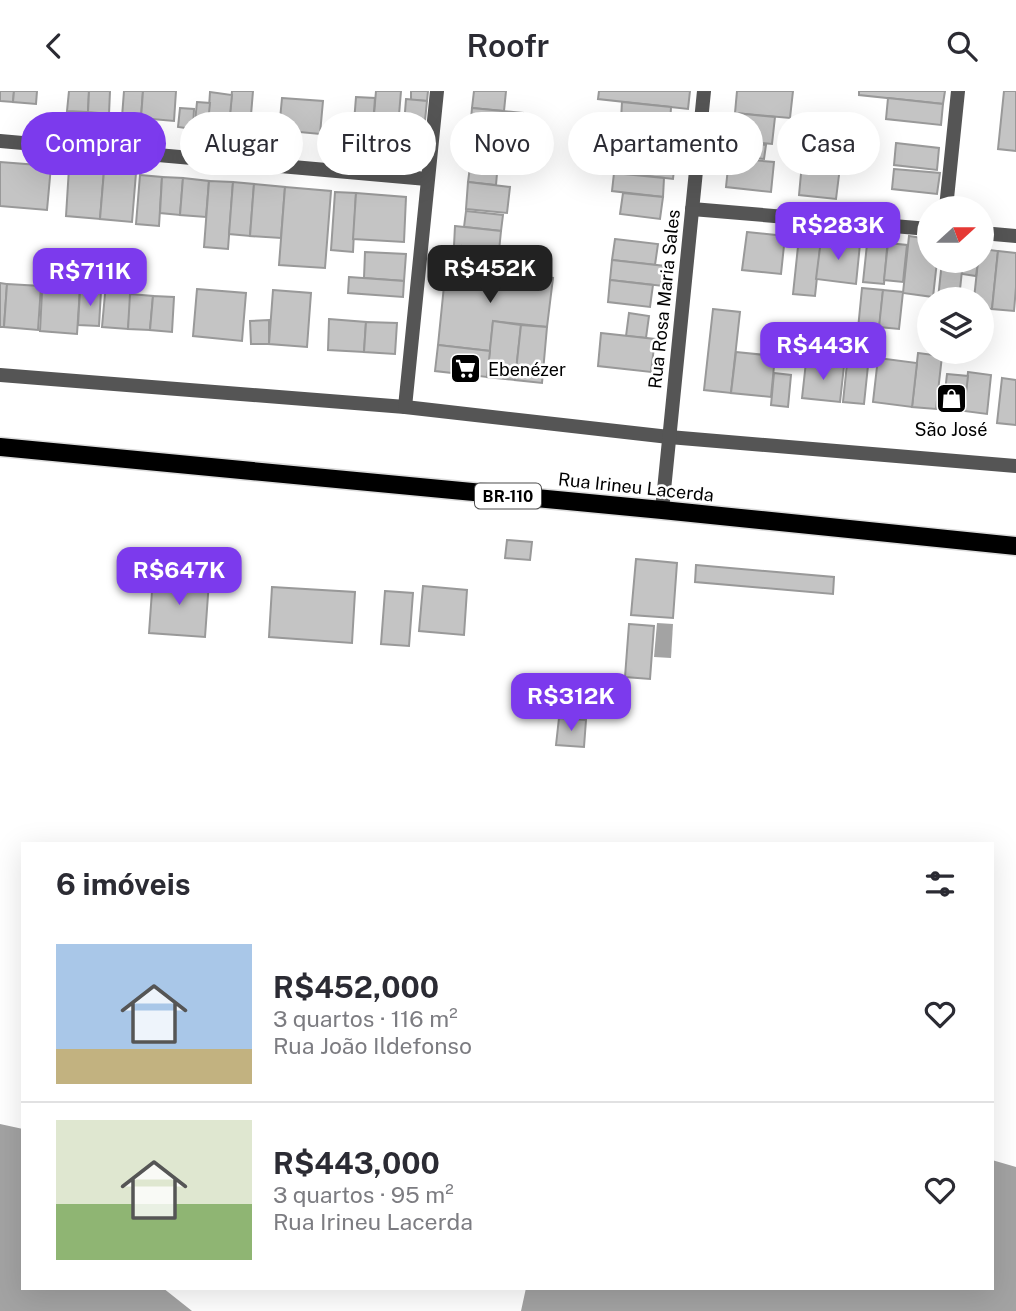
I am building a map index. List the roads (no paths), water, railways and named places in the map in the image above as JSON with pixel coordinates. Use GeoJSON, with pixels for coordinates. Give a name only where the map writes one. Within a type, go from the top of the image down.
{"type":"FeatureCollection","features":[{"type":"Feature","properties":{"kind":"main road","name":"Rua Irineu Lacerda"},"geometry":{"type":"LineString","coordinates":[[0,447],[662,510],[1016,547]]}},
{"type":"Feature","properties":{"kind":"street"},"geometry":{"type":"LineString","coordinates":[[405,407],[437,91]]}},
{"type":"Feature","properties":{"kind":"street","name":"Rua Rosa Maria Sales"},"geometry":{"type":"LineString","coordinates":[[662,510],[704,91]]}},
{"type":"Feature","properties":{"kind":"street"},"geometry":{"type":"LineString","coordinates":[[947,196],[958,91]]}},
{"type":"Feature","properties":{"kind":"street"},"geometry":{"type":"LineString","coordinates":[[0,141],[427,179]]}},
{"type":"Feature","properties":{"kind":"street"},"geometry":{"type":"LineString","coordinates":[[692,209],[917,228]]}},
{"type":"Feature","properties":{"kind":"street"},"geometry":{"type":"LineString","coordinates":[[994,234],[1016,236]]}},
{"type":"Feature","properties":{"kind":"street"},"geometry":{"type":"LineString","coordinates":[[0,375],[405,407],[669,437],[1016,466]]}},
{"type":"Feature","properties":{"kind":"place","name":"Ebenézer"},"geometry":{"type":"Point","coordinates":[465,369]}},
{"type":"Feature","properties":{"kind":"place","name":"São José"},"geometry":{"type":"Point","coordinates":[951,399]}}]}
